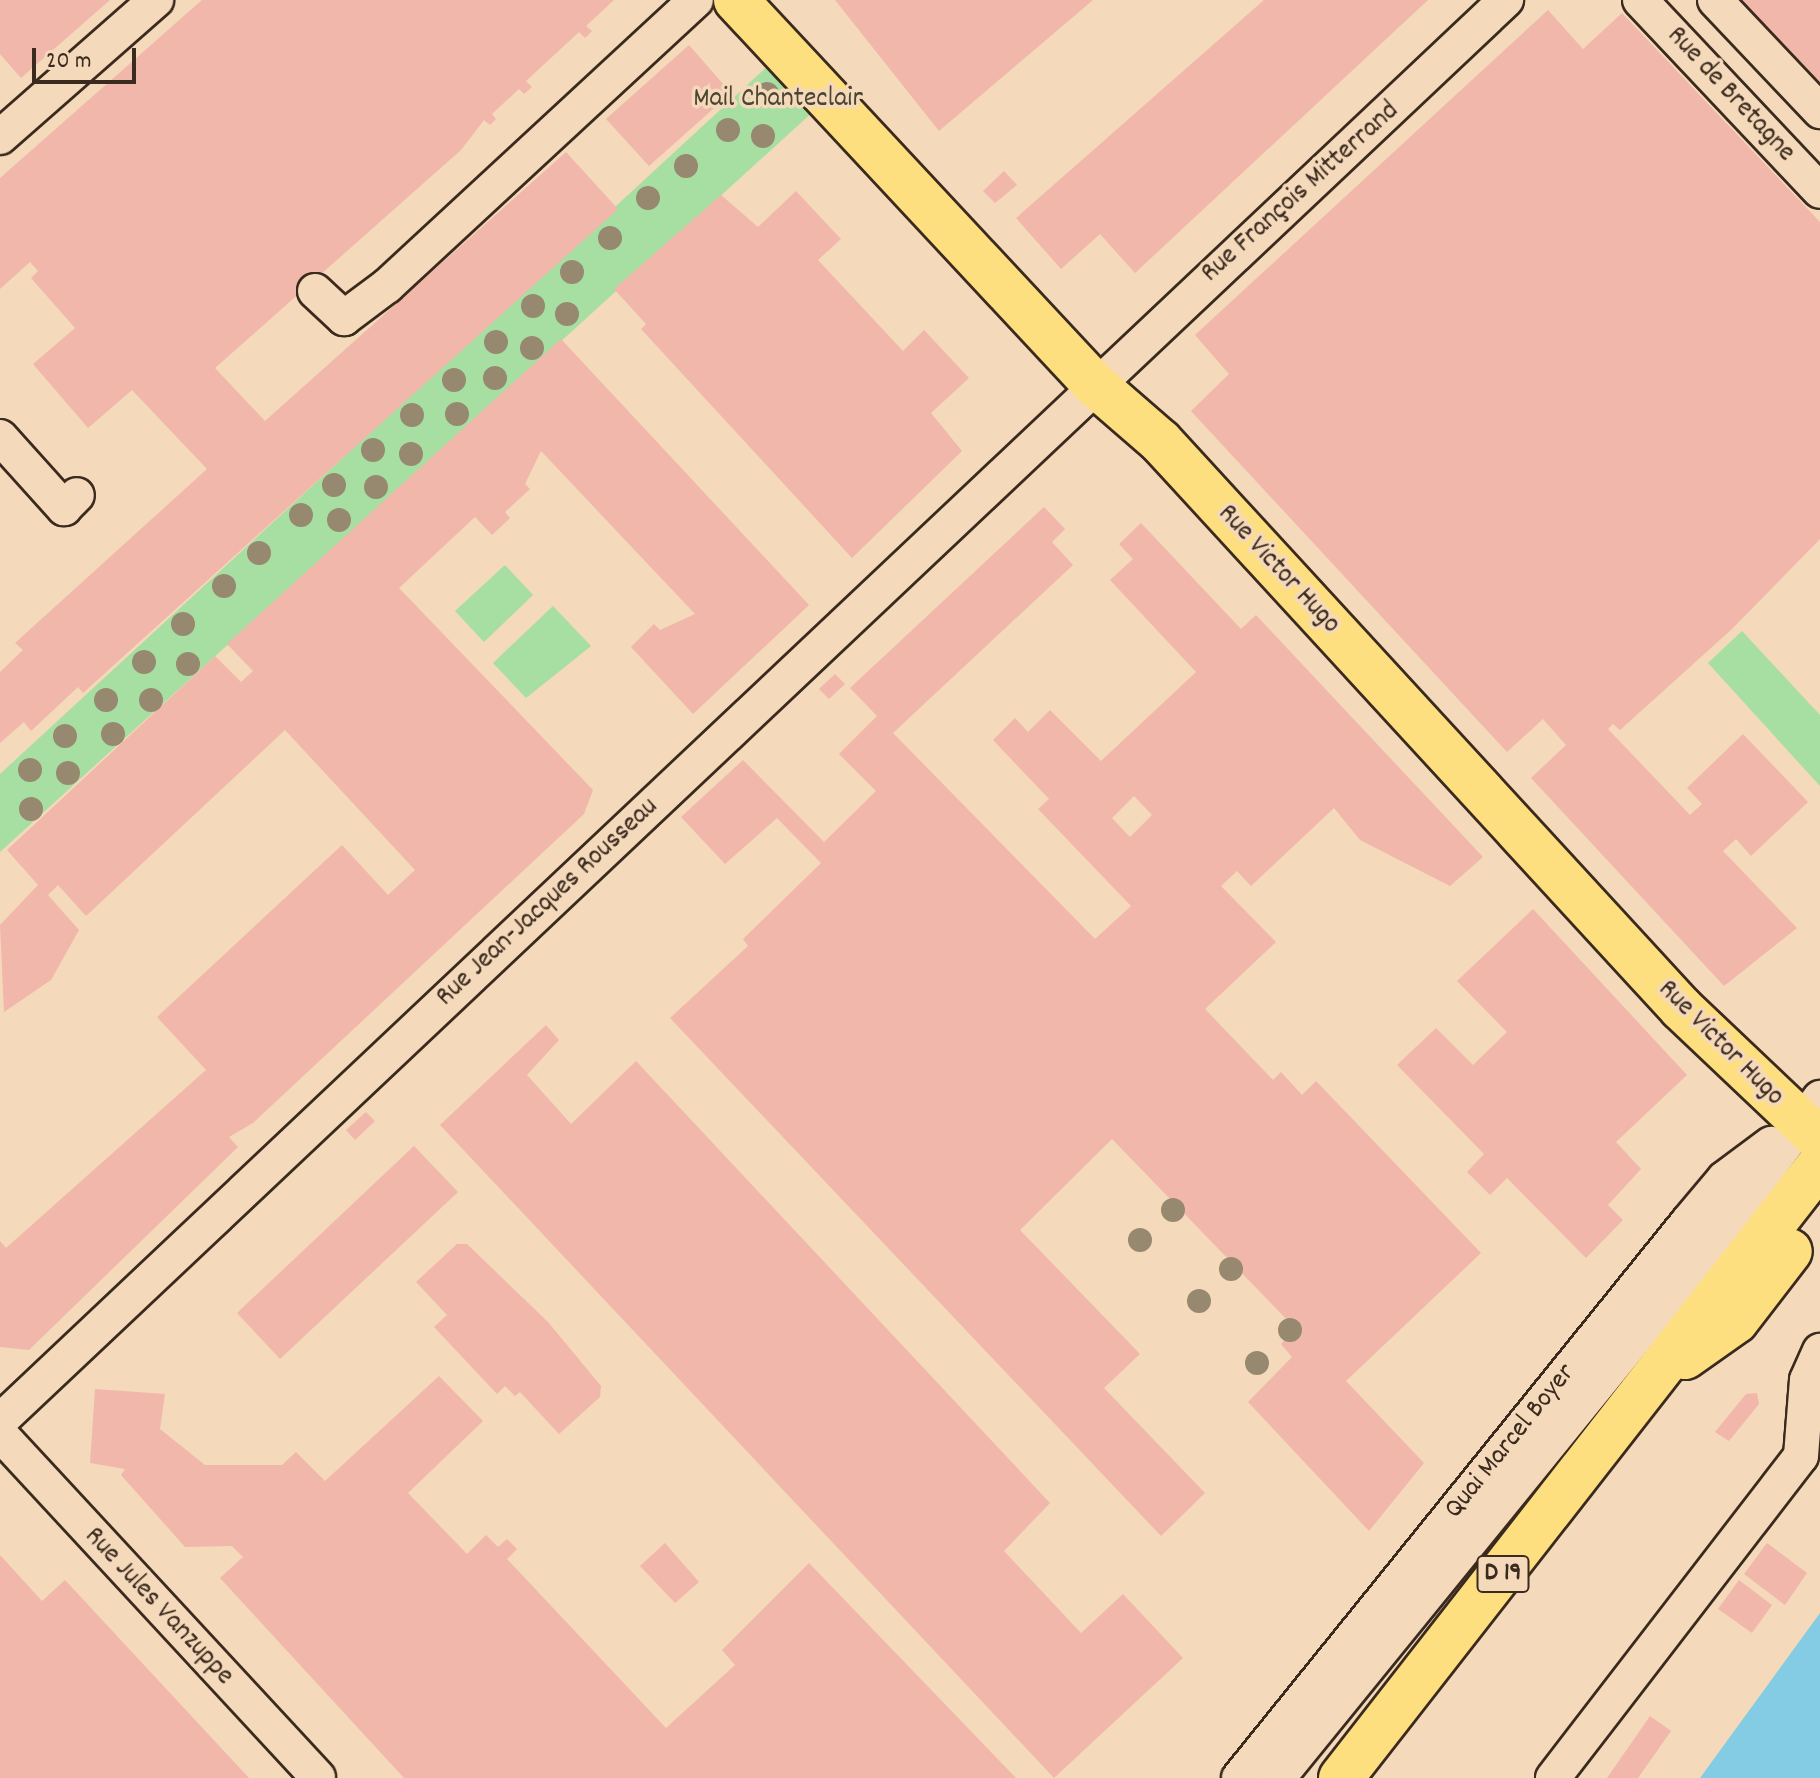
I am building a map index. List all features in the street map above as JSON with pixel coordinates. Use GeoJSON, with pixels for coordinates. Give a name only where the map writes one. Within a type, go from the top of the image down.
{"type":"FeatureCollection","features":[{"type":"Feature","properties":{"kind":"main road","name":"Rue Victor Hugo"},"geometry":{"type":"LineString","coordinates":[[736,0],[1093,383],[1149,430],[1729,1056],[1813,1120]]}},
{"type":"Feature","properties":{"kind":"main road","name":"D 19"},"geometry":{"type":"LineString","coordinates":[[1341,1778],[1665,1371],[1683,1335],[1820,1164]]}},
{"type":"Feature","properties":{"kind":"main road","name":"D 19"},"geometry":{"type":"LineString","coordinates":[[1665,1371],[1736,1321],[1820,1215]]}},
{"type":"Feature","properties":{"kind":"street"},"geometry":{"type":"LineString","coordinates":[[0,137],[156,0]]}},
{"type":"Feature","properties":{"kind":"street"},"geometry":{"type":"LineString","coordinates":[[315,291],[344,318],[387,286],[696,0]]}},
{"type":"Feature","properties":{"kind":"street","name":"Rue François Mitterrand"},"geometry":{"type":"LineString","coordinates":[[1093,383],[1366,139],[1506,0]]}},
{"type":"Feature","properties":{"kind":"street","name":"Rue de Bretagne"},"geometry":{"type":"LineString","coordinates":[[1640,0],[1820,191]]}},
{"type":"Feature","properties":{"kind":"street","name":"Rue de Bretagne"},"geometry":{"type":"LineString","coordinates":[[1715,0],[1820,111]]}},
{"type":"Feature","properties":{"kind":"street","name":"Rue Jean-Jacques Rousseau"},"geometry":{"type":"LineString","coordinates":[[0,1421],[1093,383]]}},
{"type":"Feature","properties":{"kind":"street"},"geometry":{"type":"LineString","coordinates":[[0,437],[64,508],[77,495]]}},
{"type":"Feature","properties":{"kind":"street","name":"Quai Marcel Boyer"},"geometry":{"type":"LineString","coordinates":[[1239,1778],[1724,1179],[1813,1120]]}},
{"type":"Feature","properties":{"kind":"street","name":"Quai Marcel Boyer"},"geometry":{"type":"LineString","coordinates":[[1278,1778],[1813,1120]]}},
{"type":"Feature","properties":{"kind":"street"},"geometry":{"type":"LineString","coordinates":[[1553,1778],[1801,1456],[1807,1380],[1820,1351]]}},
{"type":"Feature","properties":{"kind":"street","name":"Rue Jules Vanzuppe"},"geometry":{"type":"LineString","coordinates":[[0,1434],[318,1778]]}},
{"type":"Feature","properties":{"kind":"green space","name":"Mail Chanteclair"},"geometry":{"type":"Polygon","coordinates":[[[783,52],[827,99],[0,852],[0,774],[783,52]]]}},
{"type":"Feature","properties":{"kind":"green space"},"geometry":{"type":"Polygon","coordinates":[[[505,565],[533,595],[484,642],[455,611],[505,565]]]}},
{"type":"Feature","properties":{"kind":"green space"},"geometry":{"type":"Polygon","coordinates":[[[553,606],[591,646],[526,698],[493,663],[553,606]]]}},
{"type":"Feature","properties":{"kind":"green space"},"geometry":{"type":"Polygon","coordinates":[[[1742,631],[1820,715],[1820,786],[1708,663],[1742,631]]]}},
{"type":"Feature","properties":{"kind":"water"},"geometry":{"type":"Polygon","coordinates":[[[1820,1613],[1820,1778],[1700,1778],[1820,1613]]]}},
{"type":"Feature","properties":{"kind":"building"},"geometry":{"type":"Polygon","coordinates":[[[0,0],[110,0],[21,78],[0,54],[0,0]]]}},
{"type":"Feature","properties":{"kind":"building"},"geometry":{"type":"Polygon","coordinates":[[[202,0],[614,0],[586,26],[592,31],[585,38],[579,32],[526,81],[532,87],[524,94],[519,89],[492,114],[496,119],[490,125],[484,120],[461,150],[215,368],[265,421],[566,152],[618,209],[83,693],[78,687],[31,731],[24,722],[0,743],[0,672],[23,650],[15,643],[207,469],[132,390],[88,428],[33,364],[75,328],[31,278],[38,271],[30,262],[0,289],[0,178],[202,0]]]}},
{"type":"Feature","properties":{"kind":"building"},"geometry":{"type":"Polygon","coordinates":[[[835,0],[1093,0],[939,131],[835,0]]]}},
{"type":"Feature","properties":{"kind":"building"},"geometry":{"type":"Polygon","coordinates":[[[1264,0],[1428,0],[1135,273],[1100,234],[1061,269],[1016,218],[1264,0]]]}},
{"type":"Feature","properties":{"kind":"building"},"geometry":{"type":"Polygon","coordinates":[[[1737,0],[1820,0],[1820,86],[1737,0]]]}},
{"type":"Feature","properties":{"kind":"building"},"geometry":{"type":"Polygon","coordinates":[[[1548,10],[1583,49],[1622,13],[1820,222],[1820,539],[1732,629],[1620,730],[1613,724],[1608,729],[1690,815],[1702,804],[1687,788],[1743,734],[1808,802],[1751,856],[1736,839],[1723,851],[1797,928],[1724,986],[1531,778],[1566,745],[1543,719],[1507,752],[1191,411],[1229,374],[1195,335],[1548,10]]]}},
{"type":"Feature","properties":{"kind":"building"},"geometry":{"type":"Polygon","coordinates":[[[689,45],[731,93],[649,166],[606,119],[689,45]]]}},
{"type":"Feature","properties":{"kind":"building"},"geometry":{"type":"Polygon","coordinates":[[[1004,171],[1017,185],[995,203],[983,191],[1004,171]]]}},
{"type":"Feature","properties":{"kind":"building"},"geometry":{"type":"Polygon","coordinates":[[[796,191],[841,239],[818,260],[903,351],[924,330],[969,378],[931,413],[962,451],[852,558],[641,329],[646,324],[614,289],[721,195],[758,227],[796,191]]]}},
{"type":"Feature","properties":{"kind":"building"},"geometry":{"type":"Polygon","coordinates":[[[561,339],[809,605],[693,714],[631,647],[654,624],[660,630],[695,614],[541,451],[525,484],[530,489],[505,512],[510,518],[492,535],[475,517],[399,588],[593,790],[584,814],[253,1123],[229,1137],[238,1147],[29,1350],[0,1347],[0,1241],[6,1248],[206,1070],[157,1017],[342,845],[388,895],[415,870],[285,730],[86,916],[58,885],[48,895],[79,930],[51,980],[4,1012],[0,925],[38,885],[7,850],[215,656],[241,682],[253,671],[227,644],[561,339]]]}},
{"type":"Feature","properties":{"kind":"building"},"geometry":{"type":"Polygon","coordinates":[[[1044,507],[1065,529],[1052,542],[1073,565],[893,733],[1095,939],[1131,906],[1038,809],[1049,799],[993,740],[1015,718],[1028,732],[1050,710],[1101,761],[1196,672],[1110,580],[1133,559],[1119,544],[1141,523],[1241,629],[1256,615],[1483,857],[1450,886],[1360,840],[1334,808],[1251,886],[1237,871],[1221,886],[1276,942],[1205,1009],[1273,1080],[1281,1072],[1302,1095],[1316,1081],[1481,1253],[1346,1381],[1424,1463],[1369,1531],[1248,1402],[1292,1357],[1281,1344],[1295,1328],[1112,1139],[1020,1230],[1140,1354],[1104,1388],[1205,1493],[1161,1536],[670,1018],[748,946],[743,939],[821,863],[777,818],[725,864],[681,817],[743,760],[824,842],[876,791],[839,754],[877,716],[850,688],[1044,507]],[[1134,796],[1112,818],[1130,837],[1152,815],[1134,796]]]}},
{"type":"Feature","properties":{"kind":"building"},"geometry":{"type":"Polygon","coordinates":[[[835,674],[845,684],[829,699],[819,689],[835,674]]]}},
{"type":"Feature","properties":{"kind":"building"},"geometry":{"type":"Polygon","coordinates":[[[1533,909],[1687,1075],[1616,1142],[1641,1169],[1608,1205],[1623,1220],[1586,1258],[1507,1178],[1490,1195],[1467,1172],[1484,1154],[1397,1065],[1436,1028],[1473,1065],[1507,1032],[1457,981],[1533,909]]]}},
{"type":"Feature","properties":{"kind":"building"},"geometry":{"type":"Polygon","coordinates":[[[546,1025],[559,1040],[527,1075],[571,1124],[636,1061],[1050,1503],[1004,1551],[1081,1633],[1123,1594],[1183,1658],[1054,1778],[440,1125],[546,1025]]]}},
{"type":"Feature","properties":{"kind":"building"},"geometry":{"type":"Polygon","coordinates":[[[366,1112],[375,1121],[355,1140],[346,1130],[366,1112]]]}},
{"type":"Feature","properties":{"kind":"building"},"geometry":{"type":"Polygon","coordinates":[[[414,1146],[458,1192],[280,1359],[237,1313],[414,1146]]]}},
{"type":"Feature","properties":{"kind":"building"},"geometry":{"type":"Polygon","coordinates":[[[457,1244],[467,1244],[548,1322],[601,1386],[600,1397],[559,1434],[520,1392],[515,1396],[505,1386],[497,1394],[434,1327],[447,1315],[416,1282],[457,1244]]]}},
{"type":"Feature","properties":{"kind":"building"},"geometry":{"type":"Polygon","coordinates":[[[439,1376],[483,1421],[408,1493],[467,1554],[486,1535],[498,1547],[507,1539],[517,1549],[507,1559],[666,1728],[735,1665],[722,1650],[809,1563],[1016,1778],[404,1778],[220,1578],[243,1557],[232,1546],[185,1547],[121,1475],[125,1469],[90,1463],[95,1389],[165,1394],[160,1429],[205,1465],[282,1465],[296,1452],[325,1481],[439,1376]]]}},
{"type":"Feature","properties":{"kind":"building"},"geometry":{"type":"Polygon","coordinates":[[[1757,1393],[1759,1404],[1729,1441],[1715,1432],[1746,1394],[1757,1393]]]}},
{"type":"Feature","properties":{"kind":"building"},"geometry":{"type":"Polygon","coordinates":[[[665,1543],[699,1582],[675,1603],[640,1566],[665,1543]]]}},
{"type":"Feature","properties":{"kind":"building"},"geometry":{"type":"Polygon","coordinates":[[[1767,1543],[1807,1573],[1785,1605],[1744,1574],[1767,1543]]]}},
{"type":"Feature","properties":{"kind":"building"},"geometry":{"type":"Polygon","coordinates":[[[0,1555],[42,1601],[65,1580],[249,1778],[0,1778],[0,1555]]]}},
{"type":"Feature","properties":{"kind":"building"},"geometry":{"type":"Polygon","coordinates":[[[1739,1580],[1772,1605],[1752,1633],[1718,1609],[1739,1580]]]}},
{"type":"Feature","properties":{"kind":"building"},"geometry":{"type":"Polygon","coordinates":[[[1650,1716],[1671,1731],[1638,1778],[1607,1778],[1650,1716]]]}}]}
